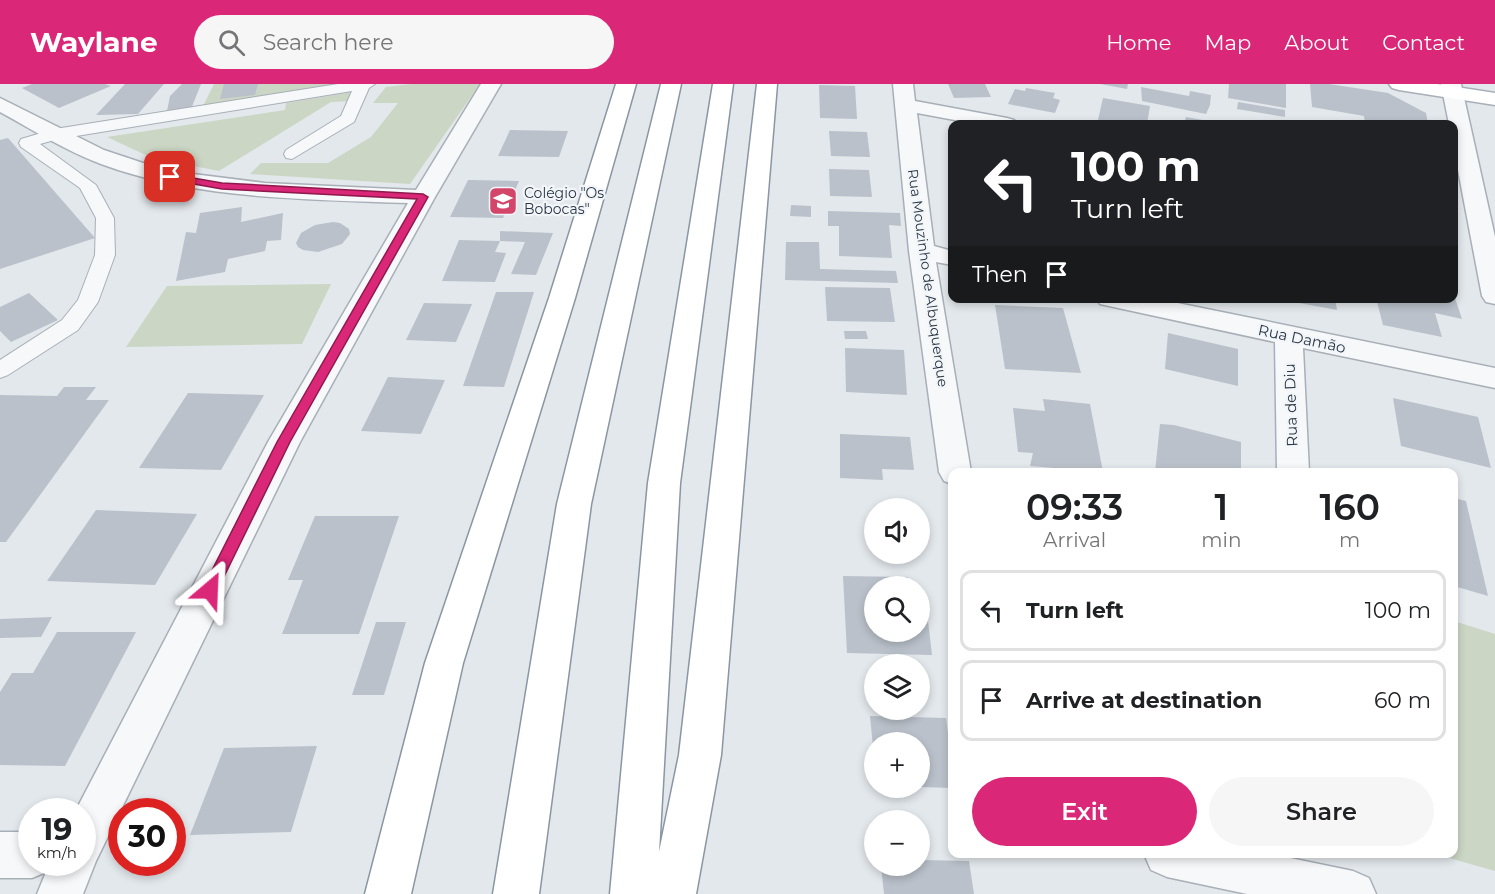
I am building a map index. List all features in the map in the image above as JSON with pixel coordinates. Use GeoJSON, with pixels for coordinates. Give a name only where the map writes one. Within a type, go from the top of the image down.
{"type":"FeatureCollection","features":[{"type":"Feature","properties":{"kind":"main road"},"geometry":{"type":"LineString","coordinates":[[388,894],[444,663],[562,298],[626,84]]}},
{"type":"Feature","properties":{"kind":"main road"},"geometry":{"type":"LineString","coordinates":[[516,894],[574,504],[671,84]]}},
{"type":"Feature","properties":{"kind":"main road"},"geometry":{"type":"LineString","coordinates":[[633,894],[664,483],[723,84]]}},
{"type":"Feature","properties":{"kind":"main road"},"geometry":{"type":"LineString","coordinates":[[673,894],[700,755],[767,84]]}},
{"type":"Feature","properties":{"kind":"main road"},"geometry":{"type":"LineString","coordinates":[[1399,84],[1452,88],[1495,99]]}},
{"type":"Feature","properties":{"kind":"street"},"geometry":{"type":"LineString","coordinates":[[96,817],[284,442],[423,197],[491,84]]}},
{"type":"Feature","properties":{"kind":"street"},"geometry":{"type":"LineString","coordinates":[[1452,88],[1455,120]]}},
{"type":"Feature","properties":{"kind":"street"},"geometry":{"type":"LineString","coordinates":[[904,95],[994,120]]}},
{"type":"Feature","properties":{"kind":"street","name":"Rua Mouzinho de Albuquerque"},"geometry":{"type":"LineString","coordinates":[[904,95],[922,250],[954,468]]}},
{"type":"Feature","properties":{"kind":"street"},"geometry":{"type":"LineString","coordinates":[[0,104],[108,159],[138,169],[200,183],[423,197]]}},
{"type":"Feature","properties":{"kind":"street"},"geometry":{"type":"LineString","coordinates":[[1458,144],[1465,209],[1495,296]]}},
{"type":"Feature","properties":{"kind":"street"},"geometry":{"type":"LineString","coordinates":[[922,250],[948,257]]}},
{"type":"Feature","properties":{"kind":"street","name":"Rua Damão"},"geometry":{"type":"LineString","coordinates":[[1132,303],[1495,378]]}},
{"type":"Feature","properties":{"kind":"street","name":"Rua de Diu"},"geometry":{"type":"LineString","coordinates":[[1289,337],[1293,468]]}},
{"type":"Feature","properties":{"kind":"street"},"geometry":{"type":"LineString","coordinates":[[0,855],[18,855]]}},
{"type":"Feature","properties":{"kind":"street"},"geometry":{"type":"LineString","coordinates":[[1186,858],[1353,894]]}},
{"type":"Feature","properties":{"kind":"street"},"geometry":{"type":"LineString","coordinates":[[60,894],[68,876]]}},
{"type":"Feature","properties":{"kind":"lane"},"geometry":{"type":"LineString","coordinates":[[0,370],[70,325],[88,302],[105,255],[105,218],[87,185],[27,143],[55,134],[364,85]]}},
{"type":"Feature","properties":{"kind":"lane"},"geometry":{"type":"LineString","coordinates":[[292,154],[348,119],[364,85]]}},
{"type":"Feature","properties":{"kind":"green space"},"geometry":{"type":"Polygon","coordinates":[[[214,84],[366,84],[203,106],[214,84]]]}},
{"type":"Feature","properties":{"kind":"green space"},"geometry":{"type":"Polygon","coordinates":[[[411,84],[480,84],[410,184],[250,174],[261,163],[328,163],[371,137],[398,103],[373,103],[386,87],[411,84]]]}},
{"type":"Feature","properties":{"kind":"green space"},"geometry":{"type":"Polygon","coordinates":[[[364,90],[353,101],[331,102],[219,171],[152,158],[107,137],[285,110],[286,103],[364,90]]]}},
{"type":"Feature","properties":{"kind":"green space"},"geometry":{"type":"Polygon","coordinates":[[[331,284],[302,344],[126,347],[167,286],[331,284]]]}},
{"type":"Feature","properties":{"kind":"green space"},"geometry":{"type":"Polygon","coordinates":[[[1458,622],[1495,634],[1495,871],[1449,858],[1458,858],[1458,622]]]}},
{"type":"Feature","properties":{"kind":"building"},"geometry":{"type":"Polygon","coordinates":[[[32,84],[105,84],[111,86],[59,108],[22,88],[32,84]]]}},
{"type":"Feature","properties":{"kind":"building"},"geometry":{"type":"Polygon","coordinates":[[[125,84],[164,84],[138,114],[96,115],[125,84]]]}},
{"type":"Feature","properties":{"kind":"building"},"geometry":{"type":"Polygon","coordinates":[[[182,84],[201,84],[191,109],[167,111],[170,96],[182,84]]]}},
{"type":"Feature","properties":{"kind":"building"},"geometry":{"type":"Polygon","coordinates":[[[224,84],[258,84],[255,95],[220,99],[224,84]]]}},
{"type":"Feature","properties":{"kind":"building"},"geometry":{"type":"Polygon","coordinates":[[[948,84],[985,84],[991,97],[954,98],[948,84]]]}},
{"type":"Feature","properties":{"kind":"building"},"geometry":{"type":"Polygon","coordinates":[[[1100,84],[1128,84],[1127,89],[1100,84]]]}},
{"type":"Feature","properties":{"kind":"building"},"geometry":{"type":"Polygon","coordinates":[[[1229,84],[1286,84],[1286,108],[1228,98],[1229,84]]]}},
{"type":"Feature","properties":{"kind":"building"},"geometry":{"type":"Polygon","coordinates":[[[1310,84],[1329,84],[1388,93],[1426,113],[1427,120],[1364,120],[1364,116],[1312,107],[1310,84]]]}},
{"type":"Feature","properties":{"kind":"building"},"geometry":{"type":"Polygon","coordinates":[[[819,85],[855,86],[857,119],[820,118],[819,85]]]}},
{"type":"Feature","properties":{"kind":"building"},"geometry":{"type":"Polygon","coordinates":[[[1141,87],[1189,96],[1190,91],[1211,95],[1210,105],[1206,114],[1142,101],[1141,87]]]}},
{"type":"Feature","properties":{"kind":"building"},"geometry":{"type":"Polygon","coordinates":[[[1026,88],[1055,93],[1053,98],[1060,100],[1055,113],[1008,104],[1015,89],[1025,91],[1026,88]]]}},
{"type":"Feature","properties":{"kind":"building"},"geometry":{"type":"Polygon","coordinates":[[[1103,98],[1150,106],[1148,120],[1098,120],[1103,98]]]}},
{"type":"Feature","properties":{"kind":"building"},"geometry":{"type":"Polygon","coordinates":[[[1238,102],[1285,110],[1285,117],[1237,109],[1238,102]]]}},
{"type":"Feature","properties":{"kind":"building"},"geometry":{"type":"Polygon","coordinates":[[[1186,117],[1202,120],[1185,120],[1186,117]]]}},
{"type":"Feature","properties":{"kind":"building"},"geometry":{"type":"Polygon","coordinates":[[[510,130],[568,131],[559,157],[498,156],[510,130]]]}},
{"type":"Feature","properties":{"kind":"building"},"geometry":{"type":"Polygon","coordinates":[[[829,131],[867,132],[870,157],[831,156],[829,131]]]}},
{"type":"Feature","properties":{"kind":"building"},"geometry":{"type":"Polygon","coordinates":[[[8,138],[95,238],[0,269],[0,140],[8,138]]]}},
{"type":"Feature","properties":{"kind":"building"},"geometry":{"type":"Polygon","coordinates":[[[829,169],[869,170],[872,197],[830,196],[829,169]]]}},
{"type":"Feature","properties":{"kind":"building"},"geometry":{"type":"Polygon","coordinates":[[[468,180],[519,181],[503,218],[450,217],[468,180]]]}},
{"type":"Feature","properties":{"kind":"building"},"geometry":{"type":"Polygon","coordinates":[[[791,205],[811,206],[811,217],[790,216],[791,205]]]}},
{"type":"Feature","properties":{"kind":"building"},"geometry":{"type":"Polygon","coordinates":[[[242,207],[241,222],[283,213],[281,240],[267,241],[265,251],[228,259],[225,272],[176,281],[186,232],[196,233],[200,213],[242,207]]]}},
{"type":"Feature","properties":{"kind":"building"},"geometry":{"type":"Polygon","coordinates":[[[828,211],[900,213],[901,226],[889,225],[892,258],[839,256],[839,226],[828,226],[828,211]]]}},
{"type":"Feature","properties":{"kind":"building"},"geometry":{"type":"Polygon","coordinates":[[[340,223],[349,229],[350,234],[342,244],[318,252],[298,247],[296,243],[301,233],[315,225],[340,223]]]}},
{"type":"Feature","properties":{"kind":"building"},"geometry":{"type":"Polygon","coordinates":[[[500,231],[553,233],[536,275],[511,274],[525,242],[500,241],[500,231]]]}},
{"type":"Feature","properties":{"kind":"building"},"geometry":{"type":"Polygon","coordinates":[[[459,240],[500,241],[495,252],[506,253],[495,282],[442,281],[459,240]]]}},
{"type":"Feature","properties":{"kind":"building"},"geometry":{"type":"Polygon","coordinates":[[[786,242],[819,242],[820,269],[896,271],[898,283],[785,280],[786,242]]]}},
{"type":"Feature","properties":{"kind":"building"},"geometry":{"type":"Polygon","coordinates":[[[825,287],[890,288],[895,322],[827,321],[825,287]]]}},
{"type":"Feature","properties":{"kind":"building"},"geometry":{"type":"Polygon","coordinates":[[[496,292],[534,292],[504,387],[463,386],[496,292]]]}},
{"type":"Feature","properties":{"kind":"building"},"geometry":{"type":"Polygon","coordinates":[[[29,293],[58,320],[11,342],[0,331],[0,307],[29,293]]]}},
{"type":"Feature","properties":{"kind":"building"},"geometry":{"type":"Polygon","coordinates":[[[424,303],[472,304],[456,342],[406,340],[424,303]]]}},
{"type":"Feature","properties":{"kind":"building"},"geometry":{"type":"Polygon","coordinates":[[[1299,303],[1336,303],[1337,310],[1299,303]]]}},
{"type":"Feature","properties":{"kind":"building"},"geometry":{"type":"Polygon","coordinates":[[[1377,303],[1457,303],[1462,319],[1435,313],[1442,337],[1383,325],[1377,303]]]}},
{"type":"Feature","properties":{"kind":"building"},"geometry":{"type":"Polygon","coordinates":[[[995,305],[1063,308],[1081,373],[1005,369],[995,305]]]}},
{"type":"Feature","properties":{"kind":"building"},"geometry":{"type":"Polygon","coordinates":[[[844,331],[866,331],[868,339],[845,339],[844,331]]]}},
{"type":"Feature","properties":{"kind":"building"},"geometry":{"type":"Polygon","coordinates":[[[1168,333],[1238,349],[1238,386],[1165,369],[1168,333]]]}},
{"type":"Feature","properties":{"kind":"building"},"geometry":{"type":"Polygon","coordinates":[[[845,348],[904,350],[907,395],[846,392],[845,348]]]}},
{"type":"Feature","properties":{"kind":"building"},"geometry":{"type":"Polygon","coordinates":[[[388,377],[445,380],[421,434],[361,431],[388,377]]]}},
{"type":"Feature","properties":{"kind":"building"},"geometry":{"type":"Polygon","coordinates":[[[64,387],[96,387],[86,400],[109,400],[6,542],[0,542],[0,395],[57,396],[64,387]]]}},
{"type":"Feature","properties":{"kind":"building"},"geometry":{"type":"Polygon","coordinates":[[[188,393],[264,395],[221,470],[139,468],[188,393]]]}},
{"type":"Feature","properties":{"kind":"building"},"geometry":{"type":"Polygon","coordinates":[[[1393,398],[1478,417],[1491,468],[1401,446],[1393,398]]]}},
{"type":"Feature","properties":{"kind":"building"},"geometry":{"type":"Polygon","coordinates":[[[1043,399],[1090,404],[1102,468],[1030,466],[1033,453],[1018,452],[1013,408],[1045,411],[1043,399]]]}},
{"type":"Feature","properties":{"kind":"building"},"geometry":{"type":"Polygon","coordinates":[[[1160,424],[1174,425],[1241,442],[1241,468],[1155,468],[1160,424]]]}},
{"type":"Feature","properties":{"kind":"building"},"geometry":{"type":"Polygon","coordinates":[[[840,434],[910,437],[914,470],[882,469],[883,480],[840,478],[840,434]]]}},
{"type":"Feature","properties":{"kind":"building"},"geometry":{"type":"Polygon","coordinates":[[[1458,499],[1466,501],[1488,596],[1458,587],[1458,499]]]}},
{"type":"Feature","properties":{"kind":"building"},"geometry":{"type":"Polygon","coordinates":[[[96,510],[197,514],[155,585],[47,581],[96,510]]]}},
{"type":"Feature","properties":{"kind":"building"},"geometry":{"type":"Polygon","coordinates":[[[315,516],[399,516],[359,634],[282,634],[303,580],[288,580],[315,516]]]}},
{"type":"Feature","properties":{"kind":"building"},"geometry":{"type":"Polygon","coordinates":[[[843,576],[864,576],[864,642],[930,642],[930,638],[932,655],[930,654],[847,653],[843,576]]]}},
{"type":"Feature","properties":{"kind":"building"},"geometry":{"type":"Polygon","coordinates":[[[52,617],[41,637],[0,638],[0,619],[52,617]]]}},
{"type":"Feature","properties":{"kind":"building"},"geometry":{"type":"Polygon","coordinates":[[[376,622],[406,622],[384,695],[352,695],[376,622]]]}},
{"type":"Feature","properties":{"kind":"building"},"geometry":{"type":"Polygon","coordinates":[[[57,632],[136,632],[65,766],[0,765],[0,692],[12,673],[33,673],[57,632]]]}},
{"type":"Feature","properties":{"kind":"building"},"geometry":{"type":"Polygon","coordinates":[[[946,718],[948,788],[930,787],[930,732],[872,732],[870,720],[946,718]]]}},
{"type":"Feature","properties":{"kind":"building"},"geometry":{"type":"Polygon","coordinates":[[[317,746],[291,832],[190,835],[224,748],[317,746]]]}},
{"type":"Feature","properties":{"kind":"building"},"geometry":{"type":"Polygon","coordinates":[[[930,860],[969,861],[974,894],[884,894],[882,876],[930,876],[930,860]]]}},
{"type":"Feature","properties":{"kind":"place","name":"Colégio \"Os Bobocas\""},"geometry":{"type":"Point","coordinates":[503,201]}},
{"type":"Feature","properties":{"kind":"route"},"geometry":{"type":"LineString","coordinates":[[170,177],[222,186],[423,197],[284,442],[210,590]]}}]}
